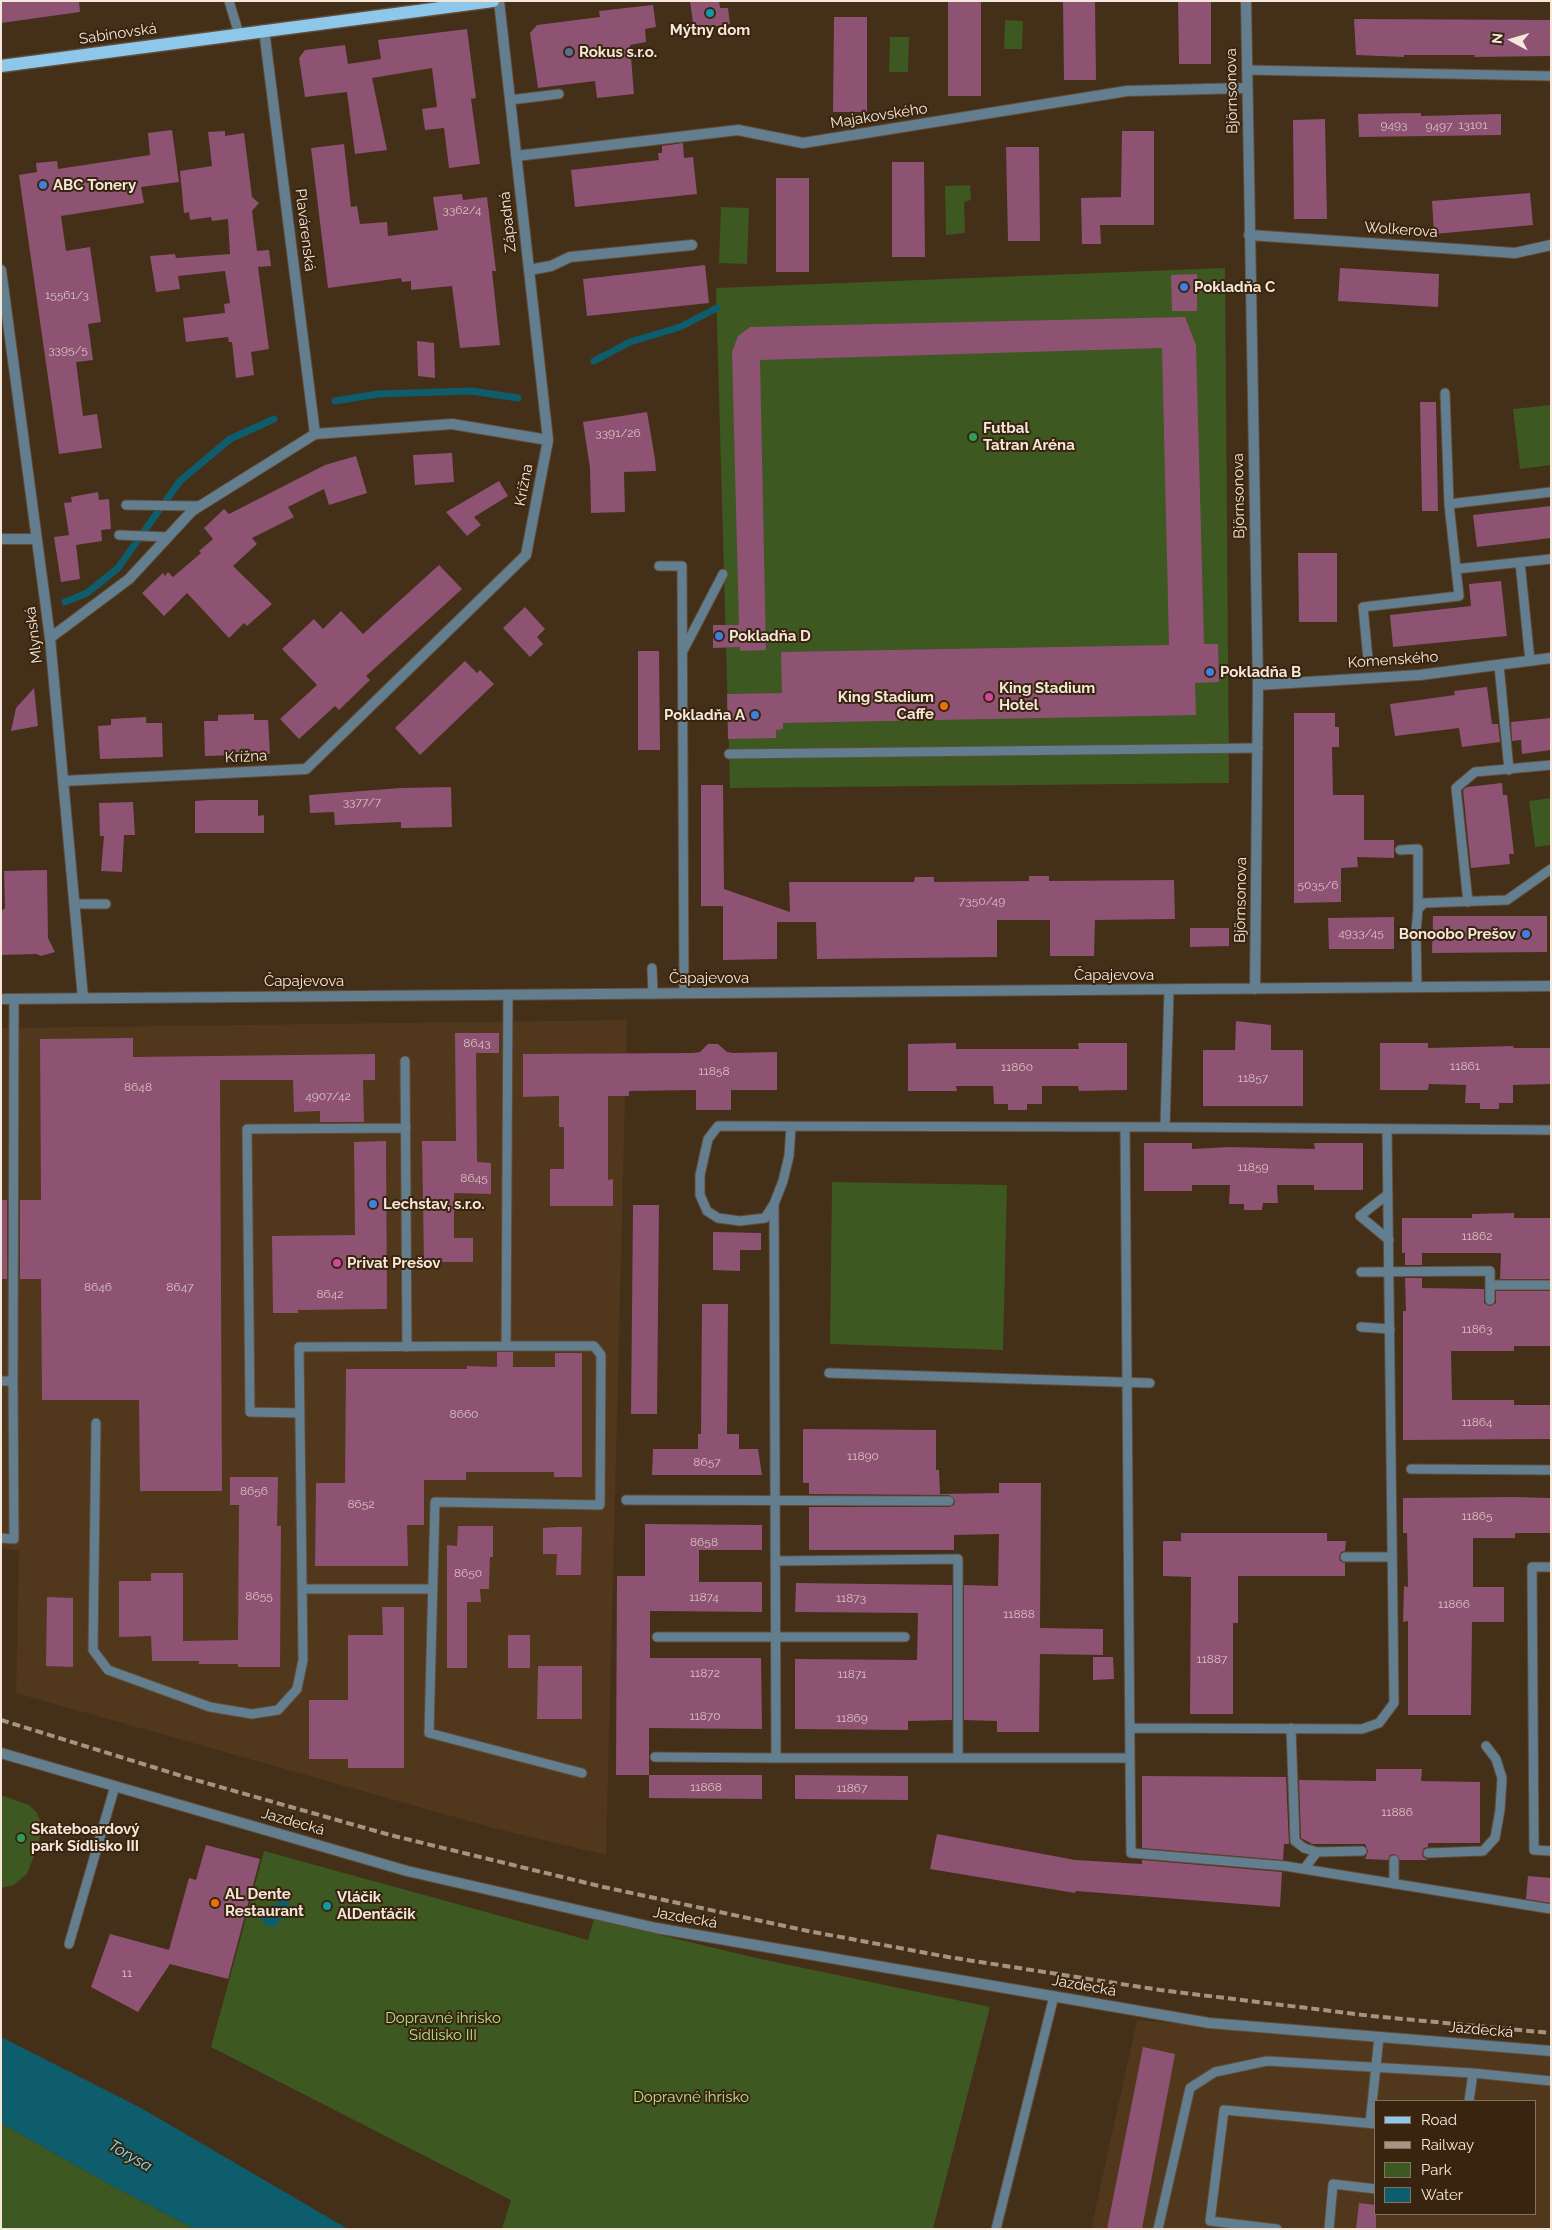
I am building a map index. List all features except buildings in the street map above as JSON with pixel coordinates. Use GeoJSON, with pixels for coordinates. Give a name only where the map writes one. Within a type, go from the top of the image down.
{"type":"FeatureCollection","features":[{"type":"Feature","properties":{"kind":"main road","name":"Sabinovská"},"geometry":{"type":"LineString","coordinates":[[1,66],[493,1]]}},
{"type":"Feature","properties":{"kind":"street","name":"Západná"},"geometry":{"type":"LineString","coordinates":[[499,1],[548,440]]}},
{"type":"Feature","properties":{"kind":"street","name":"Björnsonova"},"geometry":{"type":"LineString","coordinates":[[1246,1],[1258,685],[1255,989]]}},
{"type":"Feature","properties":{"kind":"street","name":"Plavárenská"},"geometry":{"type":"LineString","coordinates":[[264,30],[315,434]]}},
{"type":"Feature","properties":{"kind":"street","name":"Majakovského"},"geometry":{"type":"LineString","coordinates":[[516,156],[738,130],[804,144],[1127,91],[1247,88]]}},
{"type":"Feature","properties":{"kind":"street","name":"Wolkerova"},"geometry":{"type":"LineString","coordinates":[[1249,235],[1515,252],[1551,245]]}},
{"type":"Feature","properties":{"kind":"street"},"geometry":{"type":"LineString","coordinates":[[528,270],[551,266],[570,257],[692,245]]}},
{"type":"Feature","properties":{"kind":"street","name":"Mlynská"},"geometry":{"type":"LineString","coordinates":[[1,270],[50,638],[84,998]]}},
{"type":"Feature","properties":{"kind":"street"},"geometry":{"type":"LineString","coordinates":[[50,638],[129,579],[192,511],[315,434],[452,424],[548,440]]}},
{"type":"Feature","properties":{"kind":"street","name":"Krížna"},"geometry":{"type":"LineString","coordinates":[[64,781],[306,769],[526,555],[548,440]]}},
{"type":"Feature","properties":{"kind":"street"},"geometry":{"type":"LineString","coordinates":[[1,539],[37,539]]}},
{"type":"Feature","properties":{"kind":"street","name":"Komenského"},"geometry":{"type":"LineString","coordinates":[[1258,685],[1420,675],[1551,658]]}},
{"type":"Feature","properties":{"kind":"street","name":"Čapajevova"},"geometry":{"type":"LineString","coordinates":[[1,1000],[1551,986]]}},
{"type":"Feature","properties":{"kind":"street","name":"Jazdecká"},"geometry":{"type":"LineString","coordinates":[[1,1752],[408,1871],[646,1926],[1209,2022],[1551,2051]]}},
{"type":"Feature","properties":{"kind":"lane"},"geometry":{"type":"LineString","coordinates":[[229,1],[239,34]]}},
{"type":"Feature","properties":{"kind":"lane"},"geometry":{"type":"LineString","coordinates":[[1247,70],[1551,76]]}},
{"type":"Feature","properties":{"kind":"lane"},"geometry":{"type":"LineString","coordinates":[[510,100],[559,94]]}},
{"type":"Feature","properties":{"kind":"lane","name":"Komenského"},"geometry":{"type":"LineString","coordinates":[[1368,659],[1363,607],[1459,596],[1449,504],[1445,393]]}},
{"type":"Feature","properties":{"kind":"lane"},"geometry":{"type":"LineString","coordinates":[[1449,504],[1551,492]]}},
{"type":"Feature","properties":{"kind":"lane"},"geometry":{"type":"LineString","coordinates":[[126,505],[200,506]]}},
{"type":"Feature","properties":{"kind":"lane"},"geometry":{"type":"LineString","coordinates":[[119,535],[168,537]]}},
{"type":"Feature","properties":{"kind":"lane"},"geometry":{"type":"LineString","coordinates":[[1456,569],[1551,559]]}},
{"type":"Feature","properties":{"kind":"lane"},"geometry":{"type":"LineString","coordinates":[[1520,562],[1530,661]]}},
{"type":"Feature","properties":{"kind":"lane"},"geometry":{"type":"LineString","coordinates":[[659,566],[682,566],[684,993]]}},
{"type":"Feature","properties":{"kind":"lane"},"geometry":{"type":"LineString","coordinates":[[683,651],[724,574]]}},
{"type":"Feature","properties":{"kind":"lane"},"geometry":{"type":"LineString","coordinates":[[1498,665],[1509,770]]}},
{"type":"Feature","properties":{"kind":"lane"},"geometry":{"type":"LineString","coordinates":[[728,754],[1258,748]]}},
{"type":"Feature","properties":{"kind":"lane"},"geometry":{"type":"LineString","coordinates":[[1468,902],[1456,788],[1476,772],[1551,765]]}},
{"type":"Feature","properties":{"kind":"lane"},"geometry":{"type":"LineString","coordinates":[[1400,850],[1418,849],[1416,932],[1418,986]]}},
{"type":"Feature","properties":{"kind":"lane"},"geometry":{"type":"LineString","coordinates":[[1418,909],[1424,903],[1507,900],[1551,869]]}},
{"type":"Feature","properties":{"kind":"lane"},"geometry":{"type":"LineString","coordinates":[[75,904],[106,904]]}},
{"type":"Feature","properties":{"kind":"lane"},"geometry":{"type":"LineString","coordinates":[[652,968],[653,994]]}},
{"type":"Feature","properties":{"kind":"lane"},"geometry":{"type":"LineString","coordinates":[[1166,1127],[1169,990]]}},
{"type":"Feature","properties":{"kind":"lane"},"geometry":{"type":"LineString","coordinates":[[506,1346],[508,995]]}},
{"type":"Feature","properties":{"kind":"lane"},"geometry":{"type":"LineString","coordinates":[[1,1538],[14,1539],[12,1381],[14,999]]}},
{"type":"Feature","properties":{"kind":"lane"},"geometry":{"type":"LineString","coordinates":[[405,1061],[407,1347]]}},
{"type":"Feature","properties":{"kind":"lane"},"geometry":{"type":"LineString","coordinates":[[791,1127],[789,1156],[784,1181],[774,1204],[765,1218],[740,1221],[718,1218],[707,1211],[700,1195],[700,1175],[708,1139],[718,1126],[1125,1126],[1551,1130]]}},
{"type":"Feature","properties":{"kind":"lane"},"geometry":{"type":"LineString","coordinates":[[1125,1126],[1131,1853],[1304,1869],[1551,1909]]}},
{"type":"Feature","properties":{"kind":"lane"},"geometry":{"type":"LineString","coordinates":[[300,1412],[250,1412],[247,1128],[406,1128]]}},
{"type":"Feature","properties":{"kind":"lane"},"geometry":{"type":"LineString","coordinates":[[1130,1728],[1362,1729],[1379,1723],[1394,1703],[1387,1129]]}},
{"type":"Feature","properties":{"kind":"lane"},"geometry":{"type":"LineString","coordinates":[[1388,1194],[1360,1216],[1389,1240]]}},
{"type":"Feature","properties":{"kind":"lane"},"geometry":{"type":"LineString","coordinates":[[774,1204],[776,1758]]}},
{"type":"Feature","properties":{"kind":"lane"},"geometry":{"type":"LineString","coordinates":[[1360,1272],[1490,1271],[1490,1300]]}},
{"type":"Feature","properties":{"kind":"lane"},"geometry":{"type":"LineString","coordinates":[[1490,1285],[1551,1285]]}},
{"type":"Feature","properties":{"kind":"lane"},"geometry":{"type":"LineString","coordinates":[[1361,1327],[1390,1329]]}},
{"type":"Feature","properties":{"kind":"lane"},"geometry":{"type":"LineString","coordinates":[[96,1424],[93,1650],[108,1670],[210,1707],[252,1714],[278,1710],[297,1689],[303,1660],[299,1347],[594,1346],[602,1355],[600,1504],[435,1502],[429,1733],[582,1774]]}},
{"type":"Feature","properties":{"kind":"lane"},"geometry":{"type":"LineString","coordinates":[[829,1373],[1150,1382]]}},
{"type":"Feature","properties":{"kind":"lane"},"geometry":{"type":"LineString","coordinates":[[1,1381],[12,1381]]}},
{"type":"Feature","properties":{"kind":"lane"},"geometry":{"type":"LineString","coordinates":[[1411,1469],[1551,1470]]}},
{"type":"Feature","properties":{"kind":"lane"},"geometry":{"type":"LineString","coordinates":[[626,1500],[775,1502],[949,1501]]}},
{"type":"Feature","properties":{"kind":"lane"},"geometry":{"type":"LineString","coordinates":[[1345,1557],[1392,1558]]}},
{"type":"Feature","properties":{"kind":"lane"},"geometry":{"type":"LineString","coordinates":[[775,1561],[958,1559],[958,1758]]}},
{"type":"Feature","properties":{"kind":"lane"},"geometry":{"type":"LineString","coordinates":[[1551,1567],[1532,1567],[1534,1850],[1551,1851]]}},
{"type":"Feature","properties":{"kind":"lane"},"geometry":{"type":"LineString","coordinates":[[302,1589],[433,1589]]}},
{"type":"Feature","properties":{"kind":"lane"},"geometry":{"type":"LineString","coordinates":[[657,1637],[905,1637]]}},
{"type":"Feature","properties":{"kind":"lane"},"geometry":{"type":"LineString","coordinates":[[1291,1728],[1295,1841],[1304,1848],[1317,1852],[1362,1851]]}},
{"type":"Feature","properties":{"kind":"lane"},"geometry":{"type":"LineString","coordinates":[[1428,1853],[1483,1851],[1495,1838],[1500,1810],[1502,1778],[1496,1759],[1486,1746]]}},
{"type":"Feature","properties":{"kind":"lane"},"geometry":{"type":"LineString","coordinates":[[655,1757],[1130,1758]]}},
{"type":"Feature","properties":{"kind":"lane"},"geometry":{"type":"LineString","coordinates":[[69,1944],[114,1786]]}},
{"type":"Feature","properties":{"kind":"lane"},"geometry":{"type":"LineString","coordinates":[[1304,1869],[1317,1852]]}},
{"type":"Feature","properties":{"kind":"lane"},"geometry":{"type":"LineString","coordinates":[[1394,1860],[1394,1884]]}},
{"type":"Feature","properties":{"kind":"lane"},"geometry":{"type":"LineString","coordinates":[[996,2229],[1054,1996]]}},
{"type":"Feature","properties":{"kind":"lane"},"geometry":{"type":"LineString","coordinates":[[1374,2100],[1379,2036]]}},
{"type":"Feature","properties":{"kind":"lane"},"geometry":{"type":"LineString","coordinates":[[1158,2229],[1190,2088],[1215,2072],[1267,2060],[1473,2073],[1551,2081]]}},
{"type":"Feature","properties":{"kind":"lane"},"geometry":{"type":"LineString","coordinates":[[1469,2100],[1473,2073]]}},
{"type":"Feature","properties":{"kind":"lane"},"geometry":{"type":"LineString","coordinates":[[1277,2229],[1210,2221],[1224,2110],[1373,2124],[1374,2105]]}},
{"type":"Feature","properties":{"kind":"lane"},"geometry":{"type":"LineString","coordinates":[[1329,2229],[1333,2184],[1374,2189]]}},
{"type":"Feature","properties":{"kind":"shaded area"},"geometry":{"type":"Polygon","coordinates":[[[627,1020],[606,1855],[497,1829],[16,1693],[19,1551],[1,1548],[1,1028],[627,1020]]]}},
{"type":"Feature","properties":{"kind":"shaded area"},"geometry":{"type":"Polygon","coordinates":[[[1137,2020],[1551,2055],[1551,2229],[1091,2229],[1137,2020]]]}},
{"type":"Feature","properties":{"kind":"green space"},"geometry":{"type":"Polygon","coordinates":[[[1005,20],[1023,21],[1022,49],[1004,49],[1005,20]]]}},
{"type":"Feature","properties":{"kind":"green space"},"geometry":{"type":"Polygon","coordinates":[[[890,37],[909,37],[908,72],[889,72],[890,37]]]}},
{"type":"Feature","properties":{"kind":"green space"},"geometry":{"type":"Polygon","coordinates":[[[970,185],[971,200],[964,202],[965,233],[946,235],[945,186],[970,185]]]}},
{"type":"Feature","properties":{"kind":"green space"},"geometry":{"type":"Polygon","coordinates":[[[721,207],[749,208],[747,264],[719,263],[721,207]]]}},
{"type":"Feature","properties":{"kind":"green space","name":"Futbal Tatran Aréna"},"geometry":{"type":"Polygon","coordinates":[[[1225,268],[1229,783],[730,788],[716,288],[1225,268]]]}},
{"type":"Feature","properties":{"kind":"green space"},"geometry":{"type":"Polygon","coordinates":[[[1551,405],[1551,465],[1520,469],[1513,409],[1551,405]]]}},
{"type":"Feature","properties":{"kind":"green space"},"geometry":{"type":"Polygon","coordinates":[[[1551,798],[1551,845],[1535,847],[1529,801],[1551,798]]]}},
{"type":"Feature","properties":{"kind":"green space"},"geometry":{"type":"Polygon","coordinates":[[[832,1182],[1007,1185],[1003,1350],[830,1344],[832,1182]]]}},
{"type":"Feature","properties":{"kind":"green space","name":"Skateboardový park Sídlisko III"},"geometry":{"type":"Polygon","coordinates":[[[1,1795],[29,1805],[37,1813],[42,1825],[39,1843],[27,1874],[14,1885],[1,1888],[1,1795]]]}},
{"type":"Feature","properties":{"kind":"green space"},"geometry":{"type":"Polygon","coordinates":[[[264,1851],[588,1940],[594,1919],[756,1958],[990,2007],[933,2229],[502,2229],[511,2200],[211,2047],[264,1851]]]}},
{"type":"Feature","properties":{"kind":"green space"},"geometry":{"type":"Polygon","coordinates":[[[1,2123],[105,2182],[195,2229],[1,2229],[1,2123]]]}},
{"type":"Feature","properties":{"kind":"water"},"geometry":{"type":"Polygon","coordinates":[[[281,1899],[288,1901],[289,1908],[275,1927],[267,1926],[261,1919],[262,1915],[281,1899]]]}},
{"type":"Feature","properties":{"kind":"water","name":"Torysa"},"geometry":{"type":"Polygon","coordinates":[[[1,2037],[141,2108],[348,2229],[195,2229],[105,2182],[1,2123],[1,2037]]]}},
{"type":"Feature","properties":{"kind":"waterway"},"geometry":{"type":"LineString","coordinates":[[594,361],[630,342],[680,327],[717,308]]}},
{"type":"Feature","properties":{"kind":"waterway"},"geometry":{"type":"LineString","coordinates":[[335,401],[378,394],[471,391],[518,398]]}},
{"type":"Feature","properties":{"kind":"waterway"},"geometry":{"type":"LineString","coordinates":[[65,602],[87,593],[118,568],[180,481],[230,439],[274,419]]}},
{"type":"Feature","properties":{"kind":"railway"},"geometry":{"type":"LineString","coordinates":[[1,1720],[185,1777],[390,1835],[599,1886],[808,1931],[948,1957],[1160,1990],[1372,2016],[1551,2033]]}},
{"type":"Feature","properties":{"kind":"place","name":"Mýtny dom"},"geometry":{"type":"Point","coordinates":[710,13]}},
{"type":"Feature","properties":{"kind":"place","name":"Rokus s.r.o."},"geometry":{"type":"Point","coordinates":[569,52]}},
{"type":"Feature","properties":{"kind":"place","name":"ABC Tonery"},"geometry":{"type":"Point","coordinates":[43,185]}},
{"type":"Feature","properties":{"kind":"place","name":"Pokladňa C"},"geometry":{"type":"Point","coordinates":[1184,287]}},
{"type":"Feature","properties":{"kind":"place","name":"Futbal Tatran Aréna"},"geometry":{"type":"Point","coordinates":[973,437]}},
{"type":"Feature","properties":{"kind":"place","name":"Pokladňa D"},"geometry":{"type":"Point","coordinates":[719,636]}},
{"type":"Feature","properties":{"kind":"place","name":"Pokladňa B"},"geometry":{"type":"Point","coordinates":[1210,672]}},
{"type":"Feature","properties":{"kind":"place","name":"King Stadium Hotel"},"geometry":{"type":"Point","coordinates":[989,697]}},
{"type":"Feature","properties":{"kind":"place","name":"King Stadium Caffe"},"geometry":{"type":"Point","coordinates":[944,706]}},
{"type":"Feature","properties":{"kind":"place","name":"Pokladňa A"},"geometry":{"type":"Point","coordinates":[755,715]}},
{"type":"Feature","properties":{"kind":"place","name":"Bonoobo Prešov"},"geometry":{"type":"Point","coordinates":[1526,934]}},
{"type":"Feature","properties":{"kind":"place","name":"Lechstav, s.r.o."},"geometry":{"type":"Point","coordinates":[373,1204]}},
{"type":"Feature","properties":{"kind":"place","name":"Privat Prešov"},"geometry":{"type":"Point","coordinates":[337,1263]}},
{"type":"Feature","properties":{"kind":"place","name":"Skateboardový park Sídlisko III"},"geometry":{"type":"Point","coordinates":[21,1838]}},
{"type":"Feature","properties":{"kind":"place","name":"AL Dente Restaurant"},"geometry":{"type":"Point","coordinates":[215,1903]}},
{"type":"Feature","properties":{"kind":"place","name":"Vláčik AlDenťáčik"},"geometry":{"type":"Point","coordinates":[327,1906]}},
{"type":"Feature","properties":{"kind":"park label","name":"Dopravné ihrisko Sídlisko III"},"geometry":{"type":"Point","coordinates":[443,2026]}},
{"type":"Feature","properties":{"kind":"park label","name":"Dopravné ihrisko"},"geometry":{"type":"Point","coordinates":[691,2097]}}]}
